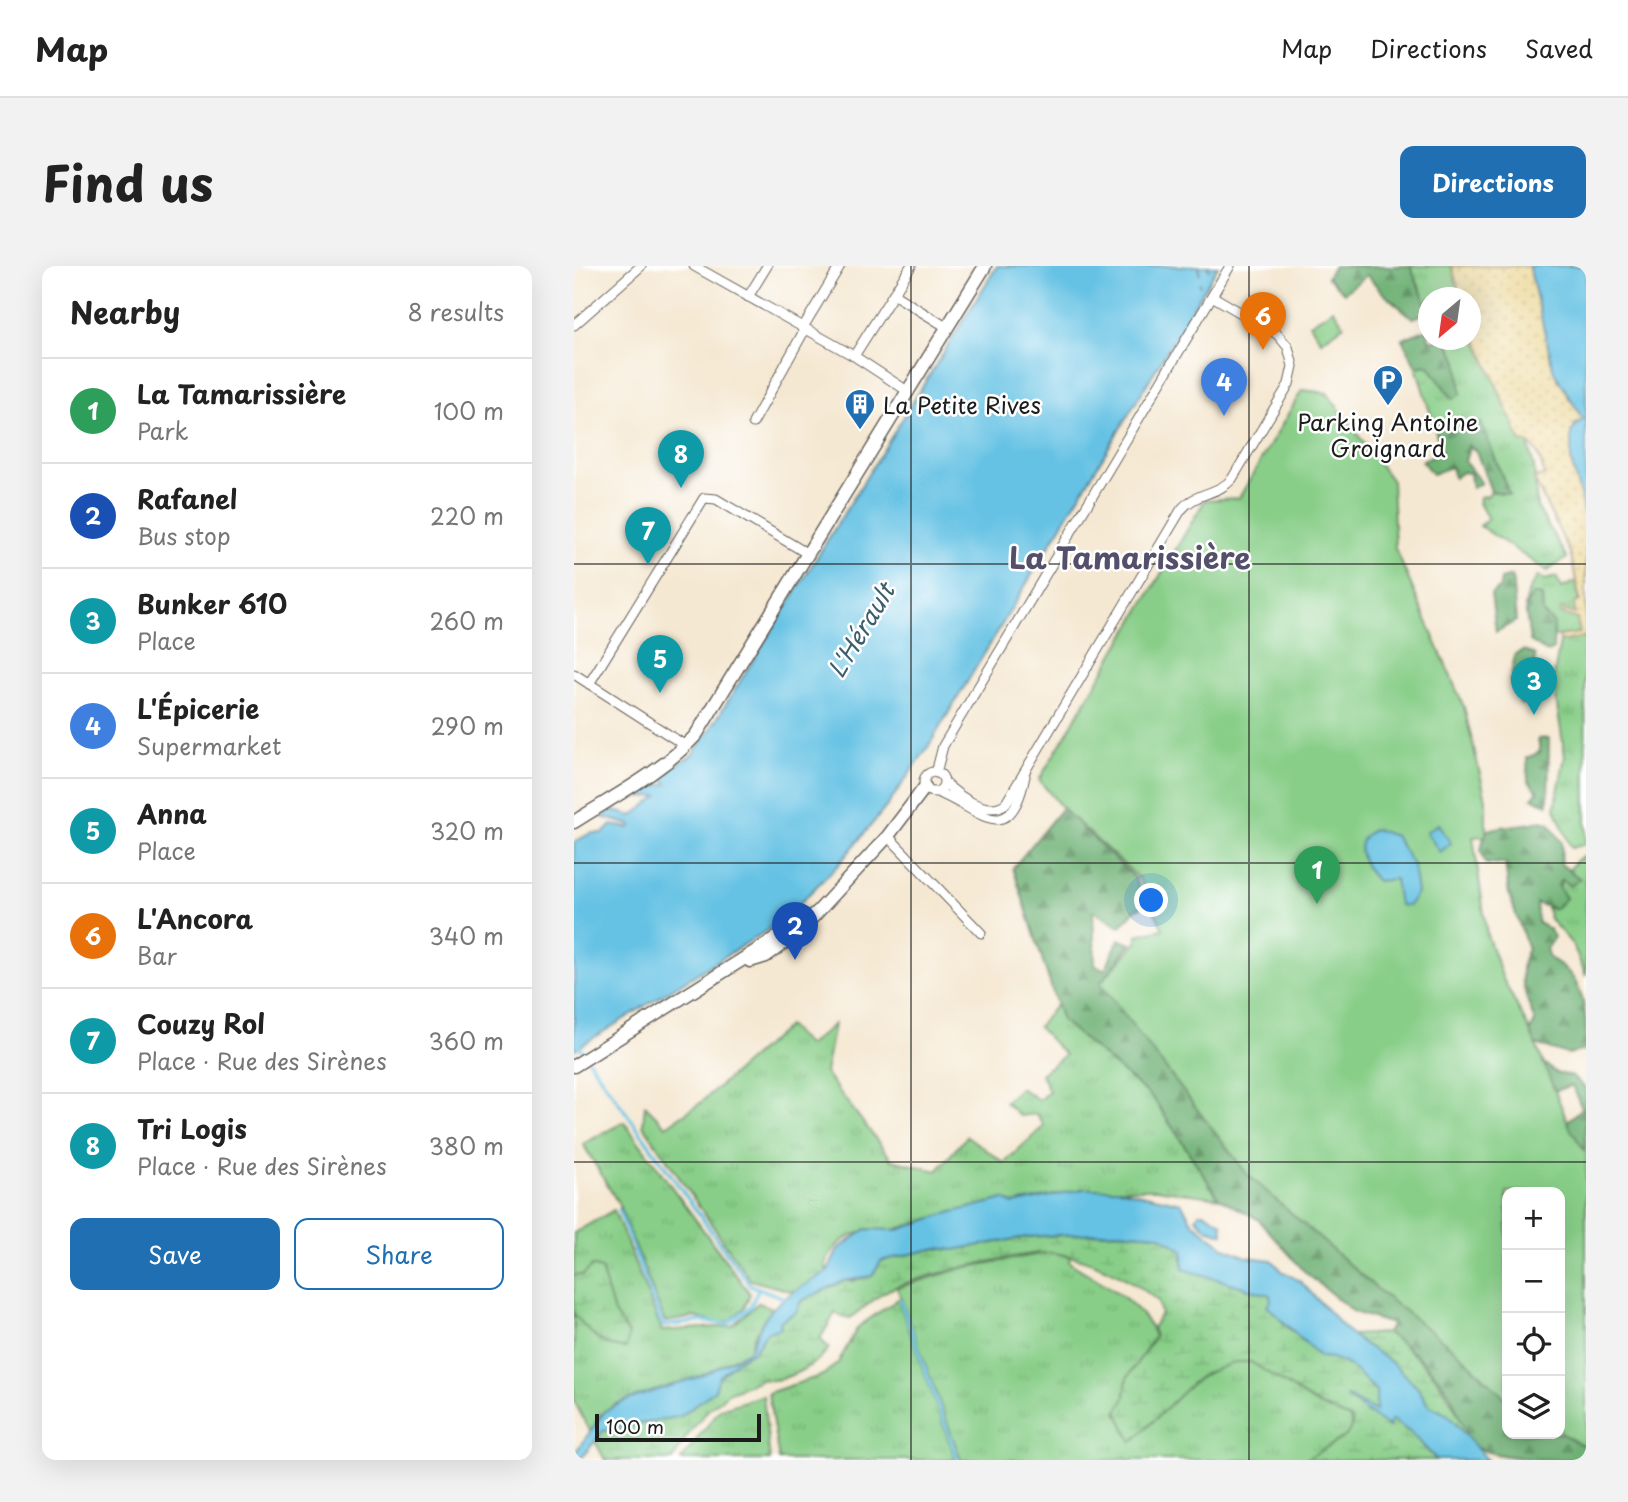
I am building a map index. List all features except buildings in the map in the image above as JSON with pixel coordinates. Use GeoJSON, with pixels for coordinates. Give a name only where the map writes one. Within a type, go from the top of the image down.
{"type":"FeatureCollection","features":[{"type":"Feature","properties":{"kind":"street"},"geometry":{"type":"LineString","coordinates":[[574,325],[641,266]]}},
{"type":"Feature","properties":{"kind":"street"},"geometry":{"type":"LineString","coordinates":[[694,266],[803,330],[854,356],[862,364],[909,392]]}},
{"type":"Feature","properties":{"kind":"street"},"geometry":{"type":"LineString","coordinates":[[748,297],[766,266]]}},
{"type":"Feature","properties":{"kind":"street"},"geometry":{"type":"LineString","coordinates":[[753,423],[840,266]]}},
{"type":"Feature","properties":{"kind":"street"},"geometry":{"type":"LineString","coordinates":[[854,356],[911,266]]}},
{"type":"Feature","properties":{"kind":"street"},"geometry":{"type":"LineString","coordinates":[[574,822],[647,777],[686,746],[712,710],[985,266]]}},
{"type":"Feature","properties":{"kind":"street"},"geometry":{"type":"LineString","coordinates":[[936,773],[943,746],[1230,266]]}},
{"type":"Feature","properties":{"kind":"street"},"geometry":{"type":"LineString","coordinates":[[893,294],[948,328]]}},
{"type":"Feature","properties":{"kind":"street"},"geometry":{"type":"LineString","coordinates":[[936,773],[944,782],[979,805],[995,808],[1006,803],[1181,510],[1194,497],[1223,487],[1232,479],[1289,384],[1293,366],[1282,338],[1212,296]]}},
{"type":"Feature","properties":{"kind":"street"},"geometry":{"type":"LineString","coordinates":[[589,684],[706,497],[716,499],[808,554]]}},
{"type":"Feature","properties":{"kind":"street"},"geometry":{"type":"LineString","coordinates":[[574,674],[686,746]]}},
{"type":"Feature","properties":{"kind":"street"},"geometry":{"type":"LineString","coordinates":[[936,773],[928,775],[931,790],[974,814],[996,819],[1014,808],[1026,771]]}},
{"type":"Feature","properties":{"kind":"street"},"geometry":{"type":"LineString","coordinates":[[575,1065],[736,965],[776,950],[807,925],[931,790],[944,782]]}},
{"type":"Feature","properties":{"kind":"street"},"geometry":{"type":"LineString","coordinates":[[888,836],[981,933]]}},
{"type":"Feature","properties":{"kind":"green space"},"geometry":{"type":"Polygon","coordinates":[[[1334,266],[1410,266],[1419,287],[1418,316],[1413,318],[1384,294],[1367,275],[1344,293],[1327,277],[1334,266]]]}},
{"type":"Feature","properties":{"kind":"green space"},"geometry":{"type":"Polygon","coordinates":[[[1410,266],[1452,266],[1457,287],[1419,287],[1410,266]]]}},
{"type":"Feature","properties":{"kind":"green space"},"geometry":{"type":"Polygon","coordinates":[[[1333,309],[1344,325],[1321,341],[1310,324],[1333,309]]]}},
{"type":"Feature","properties":{"kind":"green space"},"geometry":{"type":"Polygon","coordinates":[[[1418,333],[1418,350],[1452,350],[1458,362],[1461,394],[1452,399],[1428,365],[1416,367],[1402,339],[1418,333]]]}},
{"type":"Feature","properties":{"kind":"green space"},"geometry":{"type":"Polygon","coordinates":[[[1481,349],[1521,442],[1528,443],[1534,467],[1537,507],[1567,558],[1547,571],[1480,526],[1488,519],[1479,503],[1480,497],[1488,496],[1491,491],[1509,493],[1481,423],[1434,425],[1416,367],[1428,365],[1452,398],[1458,362],[1452,350],[1481,349]]]}},
{"type":"Feature","properties":{"kind":"green space","name":"La Tamarissière"},"geometry":{"type":"Polygon","coordinates":[[[1302,390],[1327,393],[1392,481],[1395,548],[1464,707],[1486,799],[1486,836],[1473,837],[1487,935],[1503,979],[1530,1031],[1571,1130],[1586,1153],[1586,1447],[1565,1436],[1565,1187],[1502,1187],[1502,1395],[1459,1353],[1383,1294],[1248,1175],[1100,983],[1137,942],[1137,935],[1163,929],[1139,878],[1062,808],[1039,780],[1205,500],[1239,498],[1302,390]]]}},
{"type":"Feature","properties":{"kind":"green space"},"geometry":{"type":"Polygon","coordinates":[[[1481,423],[1509,494],[1491,491],[1476,451],[1469,446],[1465,462],[1481,483],[1472,488],[1470,473],[1462,472],[1454,478],[1451,467],[1432,474],[1422,461],[1441,452],[1434,425],[1481,423]]]}},
{"type":"Feature","properties":{"kind":"green space"},"geometry":{"type":"Polygon","coordinates":[[[1512,576],[1516,621],[1496,632],[1491,594],[1500,588],[1501,579],[1512,576]]]}},
{"type":"Feature","properties":{"kind":"green space"},"geometry":{"type":"Polygon","coordinates":[[[1538,576],[1545,580],[1556,577],[1562,588],[1577,581],[1580,633],[1554,636],[1554,624],[1543,613],[1525,606],[1529,590],[1538,576]]]}},
{"type":"Feature","properties":{"kind":"green space"},"geometry":{"type":"Polygon","coordinates":[[[1534,594],[1542,596],[1543,613],[1554,624],[1553,649],[1547,652],[1530,641],[1525,606],[1534,594]]]}},
{"type":"Feature","properties":{"kind":"green space"},"geometry":{"type":"Polygon","coordinates":[[[1585,637],[1586,844],[1571,848],[1555,808],[1565,756],[1553,680],[1560,642],[1585,637]]]}},
{"type":"Feature","properties":{"kind":"green space"},"geometry":{"type":"Polygon","coordinates":[[[1525,650],[1535,655],[1535,663],[1528,674],[1541,700],[1521,704],[1510,682],[1515,654],[1525,650]]]}},
{"type":"Feature","properties":{"kind":"green space"},"geometry":{"type":"Polygon","coordinates":[[[1549,738],[1548,804],[1532,798],[1538,791],[1528,780],[1527,758],[1540,752],[1538,739],[1549,738]]]}},
{"type":"Feature","properties":{"kind":"green space"},"geometry":{"type":"Polygon","coordinates":[[[1062,808],[1135,878],[1147,905],[1136,909],[1120,927],[1093,911],[1095,965],[1105,970],[1119,939],[1131,944],[1100,983],[1248,1175],[1383,1294],[1459,1353],[1502,1395],[1502,1439],[1565,1439],[1565,1436],[1586,1447],[1586,1460],[1513,1457],[1475,1447],[1466,1436],[1452,1399],[1443,1384],[1421,1360],[1387,1333],[1392,1324],[1354,1312],[1306,1273],[1258,1219],[1219,1198],[1153,1098],[1062,1021],[1013,868],[1062,808]]]}},
{"type":"Feature","properties":{"kind":"green space"},"geometry":{"type":"Polygon","coordinates":[[[1540,821],[1549,823],[1562,843],[1561,864],[1580,879],[1570,886],[1561,879],[1558,885],[1566,898],[1555,909],[1536,903],[1538,923],[1549,929],[1554,937],[1546,949],[1549,958],[1570,974],[1577,985],[1584,1008],[1586,1050],[1568,1054],[1534,1044],[1530,1031],[1535,1022],[1522,976],[1528,949],[1509,894],[1505,863],[1486,864],[1481,851],[1485,831],[1540,821]]]}},
{"type":"Feature","properties":{"kind":"green space"},"geometry":{"type":"Polygon","coordinates":[[[1586,856],[1586,976],[1573,945],[1550,919],[1547,907],[1555,909],[1562,878],[1579,879],[1569,870],[1578,859],[1586,856]]]}},
{"type":"Feature","properties":{"kind":"green space"},"geometry":{"type":"Polygon","coordinates":[[[1057,1004],[1063,1021],[1153,1098],[1219,1198],[1156,1189],[1083,1189],[1013,1204],[1004,1199],[889,1231],[868,1231],[850,1236],[830,1255],[825,1265],[828,1271],[794,1292],[750,1280],[643,1125],[645,1105],[666,1126],[699,1104],[788,1026],[808,1046],[834,1024],[825,1073],[892,1160],[937,1171],[967,1136],[1004,1163],[1044,1126],[1037,1114],[1020,1116],[1005,1102],[1020,1088],[1039,1100],[1049,1091],[1041,1074],[1065,1055],[1038,1027],[1057,1004]]]}},
{"type":"Feature","properties":{"kind":"green space"},"geometry":{"type":"Polygon","coordinates":[[[1532,1053],[1556,1073],[1572,1076],[1585,1088],[1586,1179],[1541,1142],[1582,1109],[1572,1085],[1549,1093],[1532,1053]]]}},
{"type":"Feature","properties":{"kind":"green space"},"geometry":{"type":"Polygon","coordinates":[[[624,1122],[750,1294],[744,1308],[730,1321],[720,1323],[694,1317],[665,1322],[618,1203],[583,1144],[624,1122]]]}},
{"type":"Feature","properties":{"kind":"green space"},"geometry":{"type":"Polygon","coordinates":[[[614,1210],[662,1331],[732,1326],[758,1303],[773,1308],[754,1336],[749,1351],[703,1375],[616,1404],[599,1416],[591,1433],[574,1401],[574,1233],[614,1210]]]}},
{"type":"Feature","properties":{"kind":"green space"},"geometry":{"type":"Polygon","coordinates":[[[1116,1232],[1159,1235],[1183,1250],[1182,1260],[1217,1279],[1270,1295],[1280,1319],[1289,1328],[1310,1344],[1357,1371],[1376,1391],[1376,1411],[1353,1401],[1388,1427],[1392,1419],[1411,1433],[1437,1460],[1305,1460],[1346,1436],[1352,1426],[1350,1418],[1320,1406],[1251,1362],[1236,1362],[1206,1373],[1192,1383],[1132,1442],[1117,1412],[1125,1398],[1127,1378],[1155,1336],[1152,1328],[1161,1314],[1158,1301],[1109,1270],[1081,1259],[1053,1253],[1019,1256],[939,1273],[883,1293],[849,1319],[835,1313],[820,1339],[829,1348],[824,1354],[799,1372],[779,1379],[762,1379],[728,1393],[707,1411],[686,1437],[673,1460],[605,1460],[595,1441],[603,1431],[681,1416],[739,1359],[753,1352],[767,1332],[781,1328],[780,1321],[796,1312],[801,1301],[844,1281],[855,1281],[881,1261],[937,1248],[950,1250],[1027,1237],[1116,1232]]]}},
{"type":"Feature","properties":{"kind":"green space"},"geometry":{"type":"Polygon","coordinates":[[[1052,1252],[1070,1257],[1069,1262],[1129,1302],[1140,1312],[1155,1336],[1127,1378],[1125,1398],[1117,1412],[1132,1442],[1185,1389],[1218,1367],[1235,1362],[1259,1365],[1327,1409],[1350,1418],[1352,1426],[1346,1436],[1305,1460],[1127,1460],[1125,1457],[1118,1460],[961,1460],[897,1288],[962,1268],[1052,1252]]]}},
{"type":"Feature","properties":{"kind":"green space"},"geometry":{"type":"Polygon","coordinates":[[[592,1266],[601,1269],[614,1313],[629,1335],[626,1348],[603,1342],[574,1314],[574,1275],[583,1275],[592,1266]]]}},
{"type":"Feature","properties":{"kind":"green space"},"geometry":{"type":"Polygon","coordinates":[[[898,1299],[956,1460],[779,1460],[768,1393],[823,1375],[838,1363],[858,1327],[898,1299]]]}},
{"type":"Feature","properties":{"kind":"green space"},"geometry":{"type":"Polygon","coordinates":[[[1387,1333],[1435,1377],[1452,1403],[1467,1435],[1462,1435],[1447,1415],[1428,1405],[1418,1388],[1391,1362],[1351,1335],[1387,1333]]]}},
{"type":"Feature","properties":{"kind":"green space"},"geometry":{"type":"Polygon","coordinates":[[[763,1395],[770,1460],[681,1460],[720,1409],[763,1395]]]}},
{"type":"Feature","properties":{"kind":"sand"},"geometry":{"type":"Polygon","coordinates":[[[1452,266],[1529,266],[1569,399],[1579,409],[1583,419],[1574,425],[1582,510],[1586,518],[1586,643],[1584,637],[1560,642],[1559,636],[1580,633],[1577,619],[1560,613],[1561,609],[1575,614],[1574,603],[1580,601],[1571,555],[1534,479],[1545,475],[1540,459],[1535,449],[1521,442],[1481,349],[1481,287],[1457,287],[1452,266]]]}},
{"type":"Feature","properties":{"kind":"water","name":"L'Hérault"},"geometry":{"type":"Polygon","coordinates":[[[997,266],[1218,266],[928,747],[887,806],[839,864],[782,921],[574,1050],[574,842],[591,833],[603,833],[612,825],[630,828],[631,825],[602,817],[612,810],[632,816],[658,796],[640,797],[645,786],[667,784],[661,774],[691,756],[710,730],[997,266]]]}},
{"type":"Feature","properties":{"kind":"water"},"geometry":{"type":"Polygon","coordinates":[[[1529,266],[1586,266],[1586,518],[1571,460],[1571,432],[1583,419],[1554,372],[1529,266]]]}},
{"type":"Feature","properties":{"kind":"water"},"geometry":{"type":"Polygon","coordinates":[[[1438,824],[1451,843],[1440,852],[1426,832],[1438,824]]]}},
{"type":"Feature","properties":{"kind":"water"},"geometry":{"type":"Polygon","coordinates":[[[1375,829],[1395,836],[1413,865],[1417,893],[1408,906],[1399,905],[1395,879],[1377,881],[1363,861],[1360,847],[1362,840],[1375,829]]]}},
{"type":"Feature","properties":{"kind":"water"},"geometry":{"type":"Polygon","coordinates":[[[1083,1189],[1118,1189],[1181,1203],[1193,1223],[1225,1248],[1247,1257],[1272,1260],[1282,1271],[1300,1281],[1351,1335],[1391,1362],[1418,1388],[1428,1405],[1448,1415],[1487,1460],[1437,1460],[1411,1433],[1392,1420],[1388,1427],[1345,1396],[1376,1411],[1376,1391],[1344,1363],[1329,1357],[1320,1357],[1267,1306],[1271,1301],[1270,1295],[1183,1269],[1183,1250],[1159,1235],[1116,1232],[1027,1237],[954,1250],[937,1248],[881,1261],[872,1276],[844,1281],[801,1301],[796,1312],[780,1321],[781,1328],[767,1332],[753,1352],[739,1359],[719,1377],[715,1390],[681,1416],[603,1431],[580,1460],[574,1460],[574,1454],[606,1410],[627,1400],[703,1375],[749,1351],[771,1310],[794,1291],[828,1271],[838,1249],[866,1229],[898,1230],[941,1215],[1004,1199],[1013,1204],[1083,1189]]]}},
{"type":"Feature","properties":{"kind":"water"},"geometry":{"type":"Polygon","coordinates":[[[1199,1213],[1205,1213],[1222,1223],[1223,1234],[1207,1229],[1196,1218],[1199,1213]]]}},
{"type":"Feature","properties":{"kind":"waterway"},"geometry":{"type":"LineString","coordinates":[[579,1046],[585,1054]]}},
{"type":"Feature","properties":{"kind":"waterway"},"geometry":{"type":"LineString","coordinates":[[589,1061],[750,1285],[784,1298]]}},
{"type":"Feature","properties":{"kind":"waterway"},"geometry":{"type":"LineString","coordinates":[[619,1211],[663,1326],[703,1321],[728,1324],[750,1307],[759,1288]]}},
{"type":"Feature","properties":{"kind":"waterway"},"geometry":{"type":"LineString","coordinates":[[900,1300],[958,1460]]}},
{"type":"Feature","properties":{"kind":"ferry route"},"geometry":{"type":"LineString","coordinates":[[1199,266],[1200,287]]}},
{"type":"Feature","properties":{"kind":"ferry route"},"geometry":{"type":"LineString","coordinates":[[1207,266],[1210,271]]}},
{"type":"Feature","properties":{"kind":"place","name":"L'Ancora"},"geometry":{"type":"Point","coordinates":[1263,350]}},
{"type":"Feature","properties":{"kind":"place","name":"Parking Antoine Groignard"},"geometry":{"type":"Point","coordinates":[1388,407]}},
{"type":"Feature","properties":{"kind":"place","name":"L'Épicerie"},"geometry":{"type":"Point","coordinates":[1224,416]}},
{"type":"Feature","properties":{"kind":"place","name":"La Petite Rives"},"geometry":{"type":"Point","coordinates":[860,431]}},
{"type":"Feature","properties":{"kind":"place","name":"Tri Logis"},"geometry":{"type":"Point","coordinates":[681,488]}},
{"type":"Feature","properties":{"kind":"place","name":"Couzy Rol"},"geometry":{"type":"Point","coordinates":[648,565]}},
{"type":"Feature","properties":{"kind":"place","name":"Anna"},"geometry":{"type":"Point","coordinates":[660,693]}},
{"type":"Feature","properties":{"kind":"place","name":"Bunker 610"},"geometry":{"type":"Point","coordinates":[1534,715]}},
{"type":"Feature","properties":{"kind":"place","name":"La Tamarissière"},"geometry":{"type":"Point","coordinates":[1317,904]}},
{"type":"Feature","properties":{"kind":"place","name":"Rafanel"},"geometry":{"type":"Point","coordinates":[795,960]}},
{"type":"Feature","properties":{"kind":"district","name":"La Tamarissière"},"geometry":{"type":"Point","coordinates":[1130,556]}}]}
